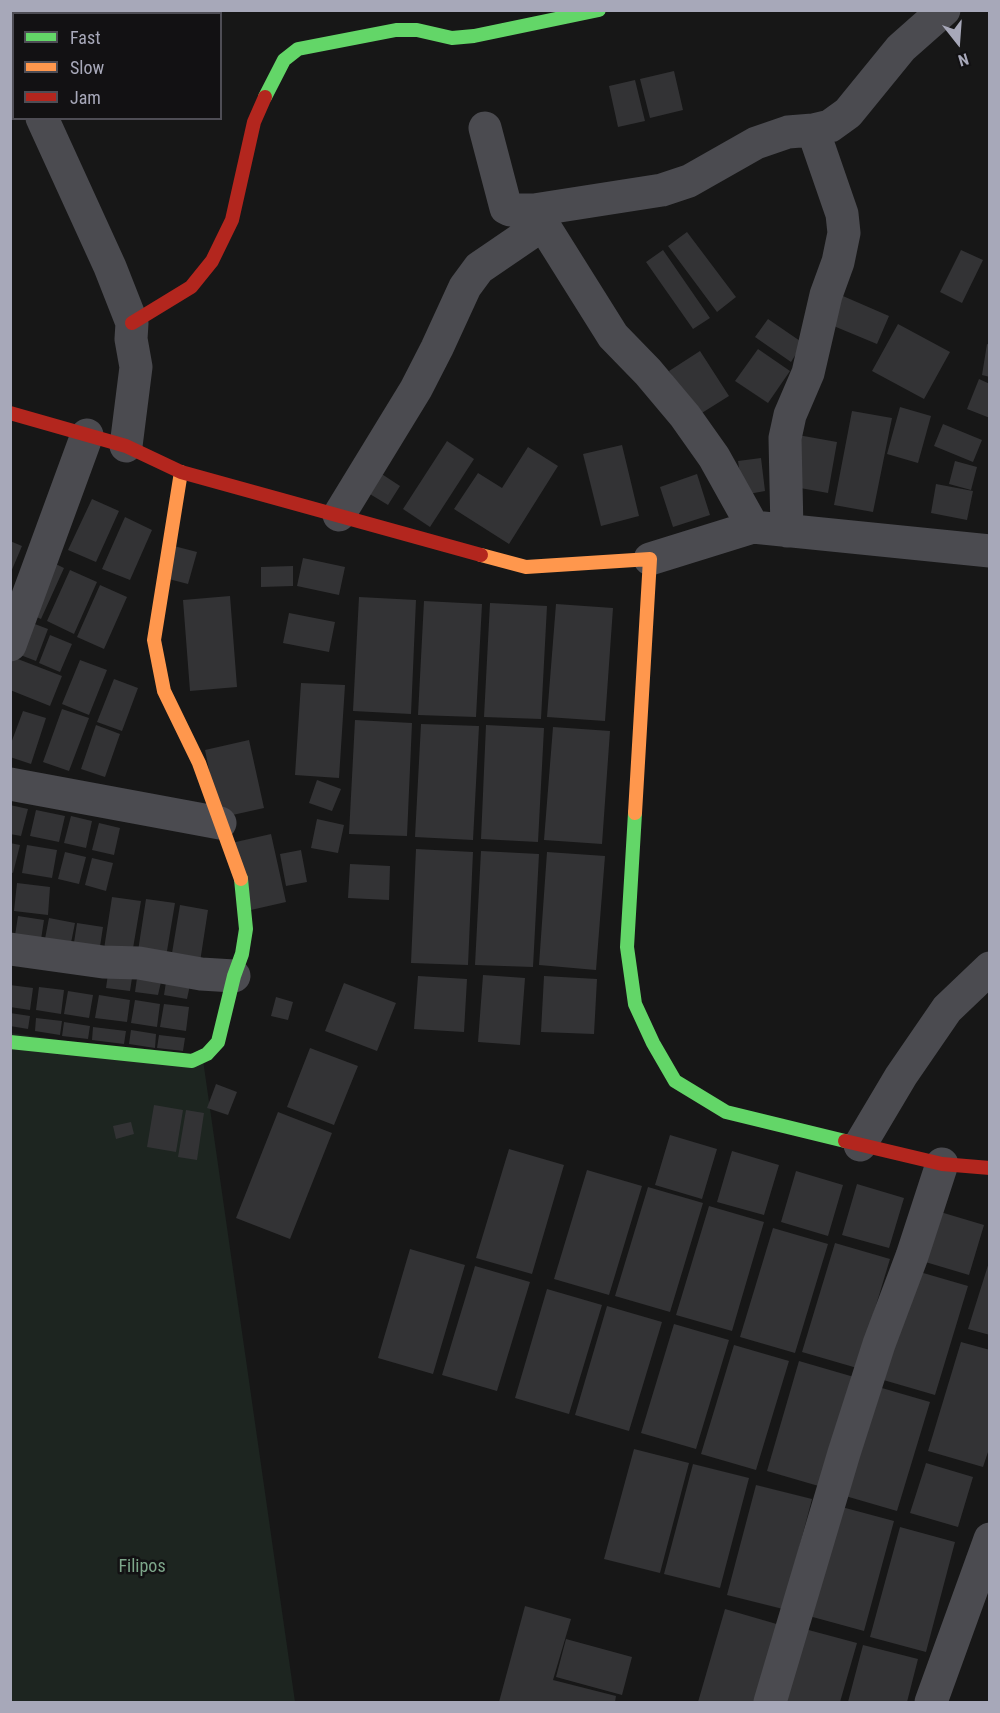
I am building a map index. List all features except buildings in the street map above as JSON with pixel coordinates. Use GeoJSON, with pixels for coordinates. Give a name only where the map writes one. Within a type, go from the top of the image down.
{"type":"FeatureCollection","features":[{"type":"Feature","properties":{"kind":"street"},"geometry":{"type":"LineString","coordinates":[[132,323],[191,287],[212,261],[232,220],[254,122],[284,60],[298,49],[396,30],[417,30],[452,38],[474,36],[599,10]]}},
{"type":"Feature","properties":{"kind":"street"},"geometry":{"type":"LineString","coordinates":[[339,515],[416,389],[438,348],[465,287],[478,268],[538,218],[662,190],[688,181],[756,143],[788,132],[830,126],[848,113],[900,48],[944,10]]}},
{"type":"Feature","properties":{"kind":"street"},"geometry":{"type":"LineString","coordinates":[[43,120],[110,267],[132,323],[131,339],[136,367],[126,446]]}},
{"type":"Feature","properties":{"kind":"street"},"geometry":{"type":"LineString","coordinates":[[485,128],[506,208],[538,218],[612,336],[648,372],[685,416],[714,457],[753,527]]}},
{"type":"Feature","properties":{"kind":"street"},"geometry":{"type":"LineString","coordinates":[[787,531],[785,438],[790,415],[808,374],[826,295],[838,262],[844,233],[842,214],[813,130]]}},
{"type":"Feature","properties":{"kind":"street"},"geometry":{"type":"LineString","coordinates":[[10,413],[126,446],[181,472],[526,567],[650,559],[753,527],[990,551]]}},
{"type":"Feature","properties":{"kind":"street"},"geometry":{"type":"LineString","coordinates":[[10,645],[87,435]]}},
{"type":"Feature","properties":{"kind":"street"},"geometry":{"type":"LineString","coordinates":[[10,1042],[192,1061],[207,1054],[218,1042],[234,976],[242,954],[246,929],[241,879],[200,763],[164,691],[154,640],[181,472]]}},
{"type":"Feature","properties":{"kind":"street"},"geometry":{"type":"LineString","coordinates":[[650,559],[627,947],[635,1004],[653,1043],[675,1081],[726,1112],[942,1164],[990,1168]]}},
{"type":"Feature","properties":{"kind":"street"},"geometry":{"type":"LineString","coordinates":[[10,784],[220,823]]}},
{"type":"Feature","properties":{"kind":"street"},"geometry":{"type":"LineString","coordinates":[[10,949],[103,962],[139,963],[201,974],[234,976]]}},
{"type":"Feature","properties":{"kind":"street"},"geometry":{"type":"LineString","coordinates":[[860,1145],[901,1076],[947,1009],[990,968]]}},
{"type":"Feature","properties":{"kind":"street"},"geometry":{"type":"LineString","coordinates":[[770,1702],[844,1453],[879,1344],[912,1256],[942,1164]]}},
{"type":"Feature","properties":{"kind":"street"},"geometry":{"type":"LineString","coordinates":[[931,1702],[977,1615],[990,1539]]}},
{"type":"Feature","properties":{"kind":"green space","name":"Filipos"},"geometry":{"type":"Polygon","coordinates":[[[11,1033],[203,1060],[295,1702],[11,1702],[11,1033]]]}},
{"type":"Feature","properties":{"kind":"traffic: fast"},"geometry":{"type":"LineString","coordinates":[[265,97],[284,60],[298,49],[396,30],[417,30],[452,38],[474,36],[599,10]]}},
{"type":"Feature","properties":{"kind":"traffic: fast"},"geometry":{"type":"LineString","coordinates":[[635,813],[627,947],[635,1004],[653,1043],[675,1081],[726,1112],[845,1141]]}},
{"type":"Feature","properties":{"kind":"traffic: fast"},"geometry":{"type":"LineString","coordinates":[[10,1042],[192,1061],[207,1054],[218,1042],[234,976],[242,954],[246,929],[241,879]]}},
{"type":"Feature","properties":{"kind":"traffic: slow"},"geometry":{"type":"LineString","coordinates":[[181,472],[154,640],[164,691],[199,763],[241,879]]}},
{"type":"Feature","properties":{"kind":"traffic: slow"},"geometry":{"type":"LineString","coordinates":[[481,555],[526,567],[650,559],[635,813]]}},
{"type":"Feature","properties":{"kind":"traffic: jam"},"geometry":{"type":"LineString","coordinates":[[132,323],[191,287],[212,261],[232,220],[254,122],[265,97]]}},
{"type":"Feature","properties":{"kind":"traffic: jam"},"geometry":{"type":"LineString","coordinates":[[10,413],[126,446],[181,472],[481,555]]}},
{"type":"Feature","properties":{"kind":"traffic: jam"},"geometry":{"type":"LineString","coordinates":[[845,1141],[942,1164],[990,1168]]}}]}
